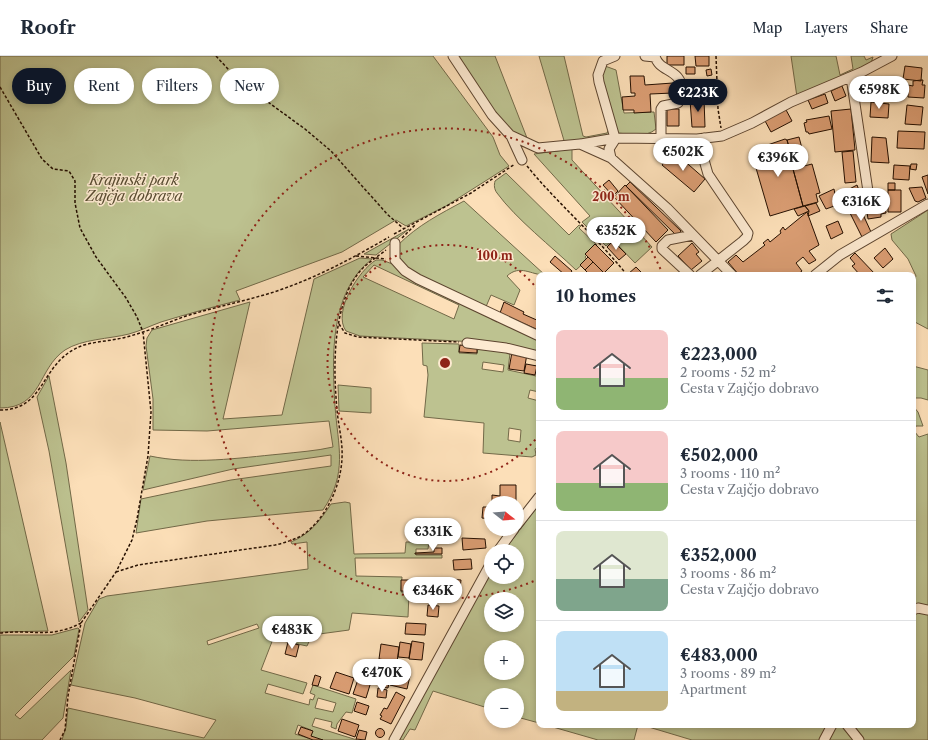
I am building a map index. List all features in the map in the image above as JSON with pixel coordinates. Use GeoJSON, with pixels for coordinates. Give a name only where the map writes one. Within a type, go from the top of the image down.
{"type":"FeatureCollection","features":[{"type":"Feature","properties":{"kind":"street"},"geometry":{"type":"LineString","coordinates":[[452,56],[492,115],[510,135],[517,146],[522,160]]}},
{"type":"Feature","properties":{"kind":"street"},"geometry":{"type":"LineString","coordinates":[[611,158],[609,149],[615,138],[598,75],[603,61],[615,56]]}},
{"type":"Feature","properties":{"kind":"street"},"geometry":{"type":"LineString","coordinates":[[645,56],[655,56],[663,67],[679,77],[682,84],[681,100],[678,103],[661,108],[660,139]]}},
{"type":"Feature","properties":{"kind":"street"},"geometry":{"type":"LineString","coordinates":[[510,135],[538,148],[580,144],[615,138],[660,139],[722,136],[752,123],[791,102],[851,77],[892,56]]}},
{"type":"Feature","properties":{"kind":"street"},"geometry":{"type":"LineString","coordinates":[[851,77],[869,198]]}},
{"type":"Feature","properties":{"kind":"street"},"geometry":{"type":"LineString","coordinates":[[704,138],[704,160],[708,174],[748,233],[747,237],[743,241],[704,272]]}},
{"type":"Feature","properties":{"kind":"street"},"geometry":{"type":"LineString","coordinates":[[580,144],[611,158],[646,188],[729,272]]}},
{"type":"Feature","properties":{"kind":"street"},"geometry":{"type":"LineString","coordinates":[[819,272],[840,255],[928,204]]}},
{"type":"Feature","properties":{"kind":"street"},"geometry":{"type":"LineString","coordinates":[[687,272],[662,249],[662,246],[668,240],[693,234]]}},
{"type":"Feature","properties":{"kind":"street"},"geometry":{"type":"LineString","coordinates":[[395,243],[395,260],[405,271],[470,304],[536,335]]}},
{"type":"Feature","properties":{"kind":"street"},"geometry":{"type":"LineString","coordinates":[[467,343],[506,348],[536,355]]}},
{"type":"Feature","properties":{"kind":"street"},"geometry":{"type":"LineString","coordinates":[[524,516],[536,501]]}},
{"type":"Feature","properties":{"kind":"street"},"geometry":{"type":"LineString","coordinates":[[394,740],[484,576]]}},
{"type":"Feature","properties":{"kind":"street"},"geometry":{"type":"LineString","coordinates":[[916,610],[928,610]]}},
{"type":"Feature","properties":{"kind":"street"},"geometry":{"type":"LineString","coordinates":[[824,740],[830,728]]}},
{"type":"Feature","properties":{"kind":"street"},"geometry":{"type":"LineString","coordinates":[[849,728],[859,740]]}},
{"type":"Feature","properties":{"kind":"path"},"geometry":{"type":"LineString","coordinates":[[216,56],[239,81],[305,129],[331,151],[387,214],[404,229]]}},
{"type":"Feature","properties":{"kind":"path"},"geometry":{"type":"LineString","coordinates":[[716,56],[718,110],[722,136]]}},
{"type":"Feature","properties":{"kind":"path"},"geometry":{"type":"LineString","coordinates":[[0,87],[42,159],[53,170],[69,171],[75,182],[75,203],[80,228],[96,256],[126,298],[137,317],[143,332],[151,412],[148,456],[133,533],[116,572],[82,623],[68,696],[65,730],[60,740]]}},
{"type":"Feature","properties":{"kind":"path"},"geometry":{"type":"LineString","coordinates":[[0,410],[12,410],[28,402],[57,362],[66,353],[85,345],[126,337],[188,316],[275,291],[338,266],[471,193],[522,160],[545,188],[610,254],[625,272]]}},
{"type":"Feature","properties":{"kind":"path"},"geometry":{"type":"LineString","coordinates":[[116,572],[152,563],[275,545],[289,541],[310,529],[330,502],[339,481],[342,460],[337,409],[335,350],[342,310],[354,280],[362,269],[395,243],[417,223]]}},
{"type":"Feature","properties":{"kind":"path"},"geometry":{"type":"LineString","coordinates":[[356,256],[377,257]]}},
{"type":"Feature","properties":{"kind":"path"},"geometry":{"type":"LineString","coordinates":[[339,324],[345,333],[358,337],[467,343]]}},
{"type":"Feature","properties":{"kind":"path"},"geometry":{"type":"LineString","coordinates":[[0,633],[53,632],[68,630],[82,623]]}},
{"type":"Feature","properties":{"kind":"green space","name":"Krajinski park Zajčja dobrava"},"geometry":{"type":"Polygon","coordinates":[[[0,56],[433,56],[493,137],[500,155],[509,166],[446,206],[406,226],[396,220],[342,252],[236,291],[240,300],[161,322],[129,334],[87,341],[72,346],[56,358],[32,395],[24,402],[14,406],[0,408],[0,56]]]}},
{"type":"Feature","properties":{"kind":"green space"},"geometry":{"type":"Polygon","coordinates":[[[457,56],[495,56],[527,138],[525,141],[502,123],[457,56]]]}},
{"type":"Feature","properties":{"kind":"green space"},"geometry":{"type":"Polygon","coordinates":[[[539,56],[564,56],[583,136],[586,137],[607,133],[608,131],[610,135],[565,144],[539,56]]]}},
{"type":"Feature","properties":{"kind":"green space"},"geometry":{"type":"Polygon","coordinates":[[[791,56],[836,56],[840,75],[853,69],[851,56],[864,56],[866,60],[873,57],[870,66],[797,97],[791,56]]]}},
{"type":"Feature","properties":{"kind":"green space"},"geometry":{"type":"Polygon","coordinates":[[[605,66],[616,70],[624,113],[654,112],[656,129],[648,134],[633,135],[618,133],[601,76],[605,66]]]}},
{"type":"Feature","properties":{"kind":"green space"},"geometry":{"type":"Polygon","coordinates":[[[572,149],[572,160],[652,247],[635,263],[613,240],[606,246],[582,222],[590,216],[534,154],[572,149]]]}},
{"type":"Feature","properties":{"kind":"green space"},"geometry":{"type":"Polygon","coordinates":[[[506,173],[569,235],[579,225],[581,226],[579,228],[597,245],[585,257],[587,260],[576,270],[524,223],[497,193],[494,187],[495,181],[506,173]]]}},
{"type":"Feature","properties":{"kind":"green space"},"geometry":{"type":"Polygon","coordinates":[[[464,201],[542,272],[536,272],[536,274],[521,270],[507,276],[520,290],[514,305],[491,295],[485,309],[419,277],[399,263],[398,245],[421,226],[464,201]]]}},
{"type":"Feature","properties":{"kind":"green space"},"geometry":{"type":"Polygon","coordinates":[[[928,210],[928,329],[916,323],[916,272],[914,272],[908,259],[892,240],[891,234],[928,210]]]}},
{"type":"Feature","properties":{"kind":"green space"},"geometry":{"type":"Polygon","coordinates":[[[409,229],[376,255],[364,254],[409,229]]]}},
{"type":"Feature","properties":{"kind":"green space"},"geometry":{"type":"Polygon","coordinates":[[[360,258],[372,259],[358,273],[348,289],[341,307],[336,327],[333,367],[340,460],[336,484],[331,497],[323,510],[207,521],[136,533],[141,499],[231,480],[331,466],[331,455],[233,469],[143,490],[150,456],[182,460],[215,460],[320,450],[333,447],[329,421],[207,431],[153,430],[153,399],[146,346],[147,338],[152,330],[250,302],[223,419],[282,415],[314,279],[360,258]]]}},
{"type":"Feature","properties":{"kind":"green space"},"geometry":{"type":"Polygon","coordinates":[[[376,260],[382,260],[395,265],[491,316],[491,319],[497,322],[498,319],[508,326],[536,339],[536,353],[477,342],[360,336],[346,331],[342,313],[349,292],[362,273],[376,260]],[[374,265],[363,277],[454,319],[459,305],[374,265]]]}},
{"type":"Feature","properties":{"kind":"green space"},"geometry":{"type":"Polygon","coordinates":[[[422,343],[459,344],[459,353],[477,354],[478,346],[510,353],[508,370],[536,376],[536,391],[530,390],[528,398],[536,400],[536,455],[532,457],[483,453],[484,423],[424,417],[428,375],[427,366],[423,365],[422,343]],[[483,362],[482,369],[503,372],[504,365],[483,362]],[[509,428],[508,440],[520,442],[521,430],[509,428]]]}},
{"type":"Feature","properties":{"kind":"green space"},"geometry":{"type":"Polygon","coordinates":[[[916,367],[928,370],[928,400],[916,398],[916,367]]]}},
{"type":"Feature","properties":{"kind":"green space"},"geometry":{"type":"Polygon","coordinates":[[[49,376],[66,463],[88,610],[79,622],[49,451],[37,397],[49,376]]]}},
{"type":"Feature","properties":{"kind":"green space"},"geometry":{"type":"Polygon","coordinates":[[[338,385],[371,388],[371,413],[339,411],[338,385]]]}},
{"type":"Feature","properties":{"kind":"green space"},"geometry":{"type":"Polygon","coordinates":[[[916,410],[918,412],[923,426],[916,426],[916,410]]]}},
{"type":"Feature","properties":{"kind":"green space"},"geometry":{"type":"Polygon","coordinates":[[[0,422],[48,631],[0,632],[0,422]]]}},
{"type":"Feature","properties":{"kind":"green space"},"geometry":{"type":"Polygon","coordinates":[[[916,433],[919,437],[928,434],[928,610],[916,608],[916,433]]]}},
{"type":"Feature","properties":{"kind":"green space"},"geometry":{"type":"Polygon","coordinates":[[[345,502],[350,503],[354,554],[405,553],[406,542],[429,542],[428,549],[416,549],[416,555],[442,555],[442,558],[355,558],[356,576],[402,577],[401,592],[409,593],[408,617],[352,613],[349,630],[312,635],[307,646],[273,639],[261,670],[307,683],[303,694],[268,684],[265,693],[309,705],[310,699],[313,700],[315,695],[310,693],[313,685],[356,699],[352,713],[346,712],[337,724],[336,729],[331,727],[332,722],[315,718],[312,726],[357,740],[62,740],[66,727],[68,708],[204,738],[216,720],[135,698],[71,685],[85,623],[99,599],[107,596],[308,569],[307,542],[292,544],[291,542],[309,531],[323,516],[331,504],[345,502]],[[257,624],[207,641],[208,645],[259,628],[257,624]],[[318,698],[315,708],[333,712],[336,703],[318,698]],[[298,725],[295,734],[308,738],[311,730],[298,725]]]}},
{"type":"Feature","properties":{"kind":"green space"},"geometry":{"type":"Polygon","coordinates":[[[536,508],[536,722],[524,719],[524,688],[484,688],[484,707],[433,691],[415,730],[410,729],[403,740],[399,740],[484,584],[524,584],[524,544],[509,544],[515,536],[524,536],[524,524],[536,508]]]}},
{"type":"Feature","properties":{"kind":"green space"},"geometry":{"type":"Polygon","coordinates":[[[916,612],[928,614],[928,740],[862,740],[853,728],[916,728],[916,612]]]}},
{"type":"Feature","properties":{"kind":"green space"},"geometry":{"type":"Polygon","coordinates":[[[78,628],[74,656],[15,715],[20,719],[71,670],[63,718],[42,740],[0,740],[0,635],[52,635],[78,628]]]}},
{"type":"Feature","properties":{"kind":"green space"},"geometry":{"type":"Polygon","coordinates":[[[556,728],[637,728],[634,740],[598,740],[556,728]]]}},
{"type":"Feature","properties":{"kind":"green space"},"geometry":{"type":"Polygon","coordinates":[[[652,728],[828,728],[822,740],[692,740],[652,728]]]}},
{"type":"Feature","properties":{"kind":"green space"},"geometry":{"type":"Polygon","coordinates":[[[832,728],[846,728],[856,740],[826,740],[832,728]]]}},
{"type":"Feature","properties":{"kind":"building"},"geometry":{"type":"Polygon","coordinates":[[[667,56],[684,56],[684,65],[667,65],[667,56]]]}},
{"type":"Feature","properties":{"kind":"building"},"geometry":{"type":"Polygon","coordinates":[[[695,56],[709,56],[709,66],[696,66],[695,56]]]}},
{"type":"Feature","properties":{"kind":"building"},"geometry":{"type":"Polygon","coordinates":[[[905,66],[922,68],[921,81],[903,79],[905,66]]]}},
{"type":"Feature","properties":{"kind":"building"},"geometry":{"type":"Polygon","coordinates":[[[686,67],[695,67],[695,74],[686,74],[686,67]]]}},
{"type":"Feature","properties":{"kind":"building"},"geometry":{"type":"Polygon","coordinates":[[[711,69],[712,75],[707,76],[706,70],[711,69]]]}},
{"type":"Feature","properties":{"kind":"building"},"geometry":{"type":"Polygon","coordinates":[[[630,76],[644,76],[645,85],[673,83],[673,93],[650,94],[651,112],[634,113],[634,110],[623,110],[622,97],[635,96],[635,93],[631,93],[630,76]]]}},
{"type":"Feature","properties":{"kind":"building"},"geometry":{"type":"Polygon","coordinates":[[[873,77],[890,78],[889,91],[872,90],[873,77]]]}},
{"type":"Feature","properties":{"kind":"building"},"geometry":{"type":"Polygon","coordinates":[[[923,80],[922,85],[925,85],[924,98],[908,97],[908,85],[913,86],[913,81],[923,80]]]}},
{"type":"Feature","properties":{"kind":"building"},"geometry":{"type":"Polygon","coordinates":[[[698,81],[699,99],[690,100],[689,82],[698,81]]]}},
{"type":"Feature","properties":{"kind":"building"},"geometry":{"type":"Polygon","coordinates":[[[842,86],[846,96],[835,101],[831,91],[842,86]]]}},
{"type":"Feature","properties":{"kind":"building"},"geometry":{"type":"Polygon","coordinates":[[[894,87],[902,88],[901,93],[894,92],[894,87]]]}},
{"type":"Feature","properties":{"kind":"building"},"geometry":{"type":"Polygon","coordinates":[[[825,94],[828,103],[812,109],[808,100],[825,94]]]}},
{"type":"Feature","properties":{"kind":"building"},"geometry":{"type":"Polygon","coordinates":[[[704,99],[705,127],[692,127],[690,100],[704,99]]]}},
{"type":"Feature","properties":{"kind":"building"},"geometry":{"type":"Polygon","coordinates":[[[871,102],[889,104],[888,118],[870,117],[871,102]]]}},
{"type":"Feature","properties":{"kind":"building"},"geometry":{"type":"Polygon","coordinates":[[[907,105],[923,107],[921,125],[905,124],[907,105]]]}},
{"type":"Feature","properties":{"kind":"building"},"geometry":{"type":"Polygon","coordinates":[[[785,108],[792,121],[771,132],[764,119],[785,108]]]}},
{"type":"Feature","properties":{"kind":"building"},"geometry":{"type":"Polygon","coordinates":[[[667,109],[679,109],[679,126],[667,126],[667,109]]]}},
{"type":"Feature","properties":{"kind":"building"},"geometry":{"type":"Polygon","coordinates":[[[851,109],[855,150],[835,152],[831,111],[851,109]]]}},
{"type":"Feature","properties":{"kind":"building"},"geometry":{"type":"Polygon","coordinates":[[[829,116],[832,129],[809,134],[806,132],[804,123],[807,122],[806,120],[829,116]]]}},
{"type":"Feature","properties":{"kind":"building"},"geometry":{"type":"Polygon","coordinates":[[[898,131],[925,132],[924,149],[897,148],[898,131]]]}},
{"type":"Feature","properties":{"kind":"building"},"geometry":{"type":"Polygon","coordinates":[[[799,137],[804,156],[802,157],[804,166],[812,164],[820,193],[816,194],[818,202],[803,206],[790,158],[792,158],[787,140],[799,137]]]}},
{"type":"Feature","properties":{"kind":"building"},"geometry":{"type":"Polygon","coordinates":[[[872,137],[886,138],[889,163],[871,162],[872,137]]]}},
{"type":"Feature","properties":{"kind":"building"},"geometry":{"type":"Polygon","coordinates":[[[785,139],[787,140],[792,158],[790,158],[803,206],[770,216],[756,168],[758,167],[753,150],[785,139]]]}},
{"type":"Feature","properties":{"kind":"building"},"geometry":{"type":"Polygon","coordinates":[[[673,151],[705,179],[694,192],[662,165],[673,151]]]}},
{"type":"Feature","properties":{"kind":"building"},"geometry":{"type":"Polygon","coordinates":[[[853,151],[856,182],[845,183],[842,152],[853,151]]]}},
{"type":"Feature","properties":{"kind":"building"},"geometry":{"type":"Polygon","coordinates":[[[911,164],[917,164],[916,170],[910,169],[911,164]]]}},
{"type":"Feature","properties":{"kind":"building"},"geometry":{"type":"Polygon","coordinates":[[[894,165],[910,166],[909,180],[893,179],[894,165]]]}},
{"type":"Feature","properties":{"kind":"building"},"geometry":{"type":"Polygon","coordinates":[[[928,175],[928,194],[922,177],[928,175]]]}},
{"type":"Feature","properties":{"kind":"building"},"geometry":{"type":"Polygon","coordinates":[[[609,180],[618,191],[613,196],[603,185],[609,180]]]}},
{"type":"Feature","properties":{"kind":"building"},"geometry":{"type":"Polygon","coordinates":[[[630,182],[681,231],[677,236],[626,186],[630,182]]]}},
{"type":"Feature","properties":{"kind":"building"},"geometry":{"type":"Polygon","coordinates":[[[888,183],[895,183],[895,190],[888,190],[888,183]]]}},
{"type":"Feature","properties":{"kind":"building"},"geometry":{"type":"Polygon","coordinates":[[[625,185],[668,230],[656,242],[614,197],[625,185]]]}},
{"type":"Feature","properties":{"kind":"building"},"geometry":{"type":"Polygon","coordinates":[[[857,185],[860,193],[853,196],[856,202],[845,208],[838,195],[857,185]]]}},
{"type":"Feature","properties":{"kind":"building"},"geometry":{"type":"Polygon","coordinates":[[[922,187],[926,198],[918,202],[915,201],[909,188],[922,187]]]}},
{"type":"Feature","properties":{"kind":"building"},"geometry":{"type":"Polygon","coordinates":[[[834,189],[837,205],[826,209],[819,196],[834,189]]]}},
{"type":"Feature","properties":{"kind":"building"},"geometry":{"type":"Polygon","coordinates":[[[888,190],[901,190],[901,212],[888,212],[888,190]]]}},
{"type":"Feature","properties":{"kind":"building"},"geometry":{"type":"Polygon","coordinates":[[[883,193],[886,213],[881,214],[881,217],[868,219],[866,205],[872,204],[871,195],[883,193]]]}},
{"type":"Feature","properties":{"kind":"building"},"geometry":{"type":"Polygon","coordinates":[[[816,203],[820,211],[808,216],[809,211],[805,206],[816,203]]]}},
{"type":"Feature","properties":{"kind":"building"},"geometry":{"type":"Polygon","coordinates":[[[805,206],[809,211],[798,216],[794,209],[805,206]]]}},
{"type":"Feature","properties":{"kind":"building"},"geometry":{"type":"Polygon","coordinates":[[[860,208],[871,232],[862,237],[850,213],[860,208]]]}},
{"type":"Feature","properties":{"kind":"building"},"geometry":{"type":"Polygon","coordinates":[[[807,212],[819,245],[809,251],[816,260],[809,264],[803,257],[796,263],[802,271],[801,272],[736,272],[728,262],[736,255],[743,262],[765,245],[763,243],[768,239],[770,242],[781,233],[780,231],[783,227],[785,230],[807,212]]]}},
{"type":"Feature","properties":{"kind":"building"},"geometry":{"type":"Polygon","coordinates":[[[838,221],[843,233],[831,239],[826,226],[838,221]]]}},
{"type":"Feature","properties":{"kind":"building"},"geometry":{"type":"Polygon","coordinates":[[[613,241],[626,254],[619,260],[607,247],[613,241]]]}},
{"type":"Feature","properties":{"kind":"building"},"geometry":{"type":"Polygon","coordinates":[[[692,243],[699,252],[696,254],[702,261],[691,270],[678,256],[692,243]]]}},
{"type":"Feature","properties":{"kind":"building"},"geometry":{"type":"Polygon","coordinates":[[[595,244],[614,263],[605,272],[603,272],[585,254],[595,244]]]}},
{"type":"Feature","properties":{"kind":"building"},"geometry":{"type":"Polygon","coordinates":[[[885,248],[893,259],[883,268],[874,258],[885,248]]]}},
{"type":"Feature","properties":{"kind":"building"},"geometry":{"type":"Polygon","coordinates":[[[855,253],[873,272],[857,272],[852,266],[855,264],[850,258],[855,253]]]}},
{"type":"Feature","properties":{"kind":"building"},"geometry":{"type":"Polygon","coordinates":[[[555,256],[572,271],[562,272],[550,262],[555,256]]]}},
{"type":"Feature","properties":{"kind":"building"},"geometry":{"type":"Polygon","coordinates":[[[588,257],[593,262],[585,270],[580,265],[588,257]]]}},
{"type":"Feature","properties":{"kind":"building"},"geometry":{"type":"Polygon","coordinates":[[[593,262],[603,272],[587,272],[585,270],[593,262]]]}},
{"type":"Feature","properties":{"kind":"building"},"geometry":{"type":"Polygon","coordinates":[[[636,267],[641,272],[630,272],[636,267]]]}},
{"type":"Feature","properties":{"kind":"building"},"geometry":{"type":"Polygon","coordinates":[[[504,302],[524,312],[523,314],[536,320],[536,329],[500,313],[504,302]]]}},
{"type":"Feature","properties":{"kind":"building"},"geometry":{"type":"Polygon","coordinates":[[[460,345],[477,347],[477,353],[459,352],[460,345]]]}},
{"type":"Feature","properties":{"kind":"building"},"geometry":{"type":"Polygon","coordinates":[[[512,352],[527,354],[524,371],[509,369],[512,352]]]}},
{"type":"Feature","properties":{"kind":"building"},"geometry":{"type":"Polygon","coordinates":[[[526,364],[536,366],[535,375],[524,373],[526,364]]]}},
{"type":"Feature","properties":{"kind":"building"},"geometry":{"type":"Polygon","coordinates":[[[500,485],[516,485],[516,496],[500,496],[500,485]]]}},
{"type":"Feature","properties":{"kind":"building"},"geometry":{"type":"Polygon","coordinates":[[[483,507],[484,507],[484,518],[482,518],[483,507]]]}},
{"type":"Feature","properties":{"kind":"building"},"geometry":{"type":"Polygon","coordinates":[[[462,538],[485,539],[484,548],[463,550],[462,538]]]}},
{"type":"Feature","properties":{"kind":"building"},"geometry":{"type":"Polygon","coordinates":[[[434,548],[442,548],[442,554],[415,554],[434,552],[434,548]]]}},
{"type":"Feature","properties":{"kind":"building"},"geometry":{"type":"Polygon","coordinates":[[[471,559],[472,569],[454,570],[453,560],[471,559]]]}},
{"type":"Feature","properties":{"kind":"building"},"geometry":{"type":"Polygon","coordinates":[[[450,579],[461,580],[460,589],[450,589],[450,579]]]}},
{"type":"Feature","properties":{"kind":"building"},"geometry":{"type":"Polygon","coordinates":[[[401,580],[419,580],[419,592],[401,591],[401,580]]]}},
{"type":"Feature","properties":{"kind":"building"},"geometry":{"type":"Polygon","coordinates":[[[443,582],[445,594],[429,596],[428,584],[443,582]]]}},
{"type":"Feature","properties":{"kind":"building"},"geometry":{"type":"Polygon","coordinates":[[[428,605],[439,606],[438,617],[427,616],[428,605]]]}},
{"type":"Feature","properties":{"kind":"building"},"geometry":{"type":"Polygon","coordinates":[[[406,623],[426,624],[425,635],[405,634],[406,623]]]}},
{"type":"Feature","properties":{"kind":"building"},"geometry":{"type":"Polygon","coordinates":[[[412,641],[424,643],[422,660],[409,659],[412,641]]]}},
{"type":"Feature","properties":{"kind":"building"},"geometry":{"type":"Polygon","coordinates":[[[288,642],[299,645],[296,657],[285,654],[288,642]]]}},
{"type":"Feature","properties":{"kind":"building"},"geometry":{"type":"Polygon","coordinates":[[[400,642],[411,644],[409,658],[398,657],[400,642]]]}},
{"type":"Feature","properties":{"kind":"building"},"geometry":{"type":"Polygon","coordinates":[[[381,644],[399,647],[397,662],[379,659],[381,644]]]}},
{"type":"Feature","properties":{"kind":"building"},"geometry":{"type":"Polygon","coordinates":[[[362,668],[374,672],[366,698],[353,694],[362,668]]]}},
{"type":"Feature","properties":{"kind":"building"},"geometry":{"type":"Polygon","coordinates":[[[389,670],[410,676],[407,689],[390,685],[391,682],[387,681],[389,670]]]}},
{"type":"Feature","properties":{"kind":"building"},"geometry":{"type":"Polygon","coordinates":[[[336,672],[354,678],[349,694],[330,688],[336,672]]]}},
{"type":"Feature","properties":{"kind":"building"},"geometry":{"type":"Polygon","coordinates":[[[315,675],[321,677],[318,686],[312,685],[315,675]]]}},
{"type":"Feature","properties":{"kind":"building"},"geometry":{"type":"Polygon","coordinates":[[[382,681],[389,683],[388,688],[381,687],[382,681]]]}},
{"type":"Feature","properties":{"kind":"building"},"geometry":{"type":"Polygon","coordinates":[[[378,688],[387,690],[386,698],[377,697],[378,688]]]}},
{"type":"Feature","properties":{"kind":"building"},"geometry":{"type":"Polygon","coordinates":[[[396,692],[405,697],[391,724],[380,719],[382,716],[380,715],[384,708],[387,709],[396,692]]]}},
{"type":"Feature","properties":{"kind":"building"},"geometry":{"type":"Polygon","coordinates":[[[357,702],[369,706],[366,715],[354,711],[357,702]]]}},
{"type":"Feature","properties":{"kind":"building"},"geometry":{"type":"Polygon","coordinates":[[[342,719],[359,725],[355,737],[338,731],[342,719]]]}},
{"type":"Feature","properties":{"kind":"building"},"geometry":{"type":"Polygon","coordinates":[[[301,727],[313,731],[311,736],[323,740],[313,740],[298,734],[301,727]]]}},
{"type":"Feature","properties":{"kind":"building"},"geometry":{"type":"Polygon","coordinates":[[[378,729],[382,729],[384,733],[382,737],[378,737],[376,735],[376,731],[378,729]]]}},
{"type":"Feature","properties":{"kind":"building"},"geometry":{"type":"Polygon","coordinates":[[[359,730],[367,732],[365,740],[356,739],[359,730]]]}}]}
